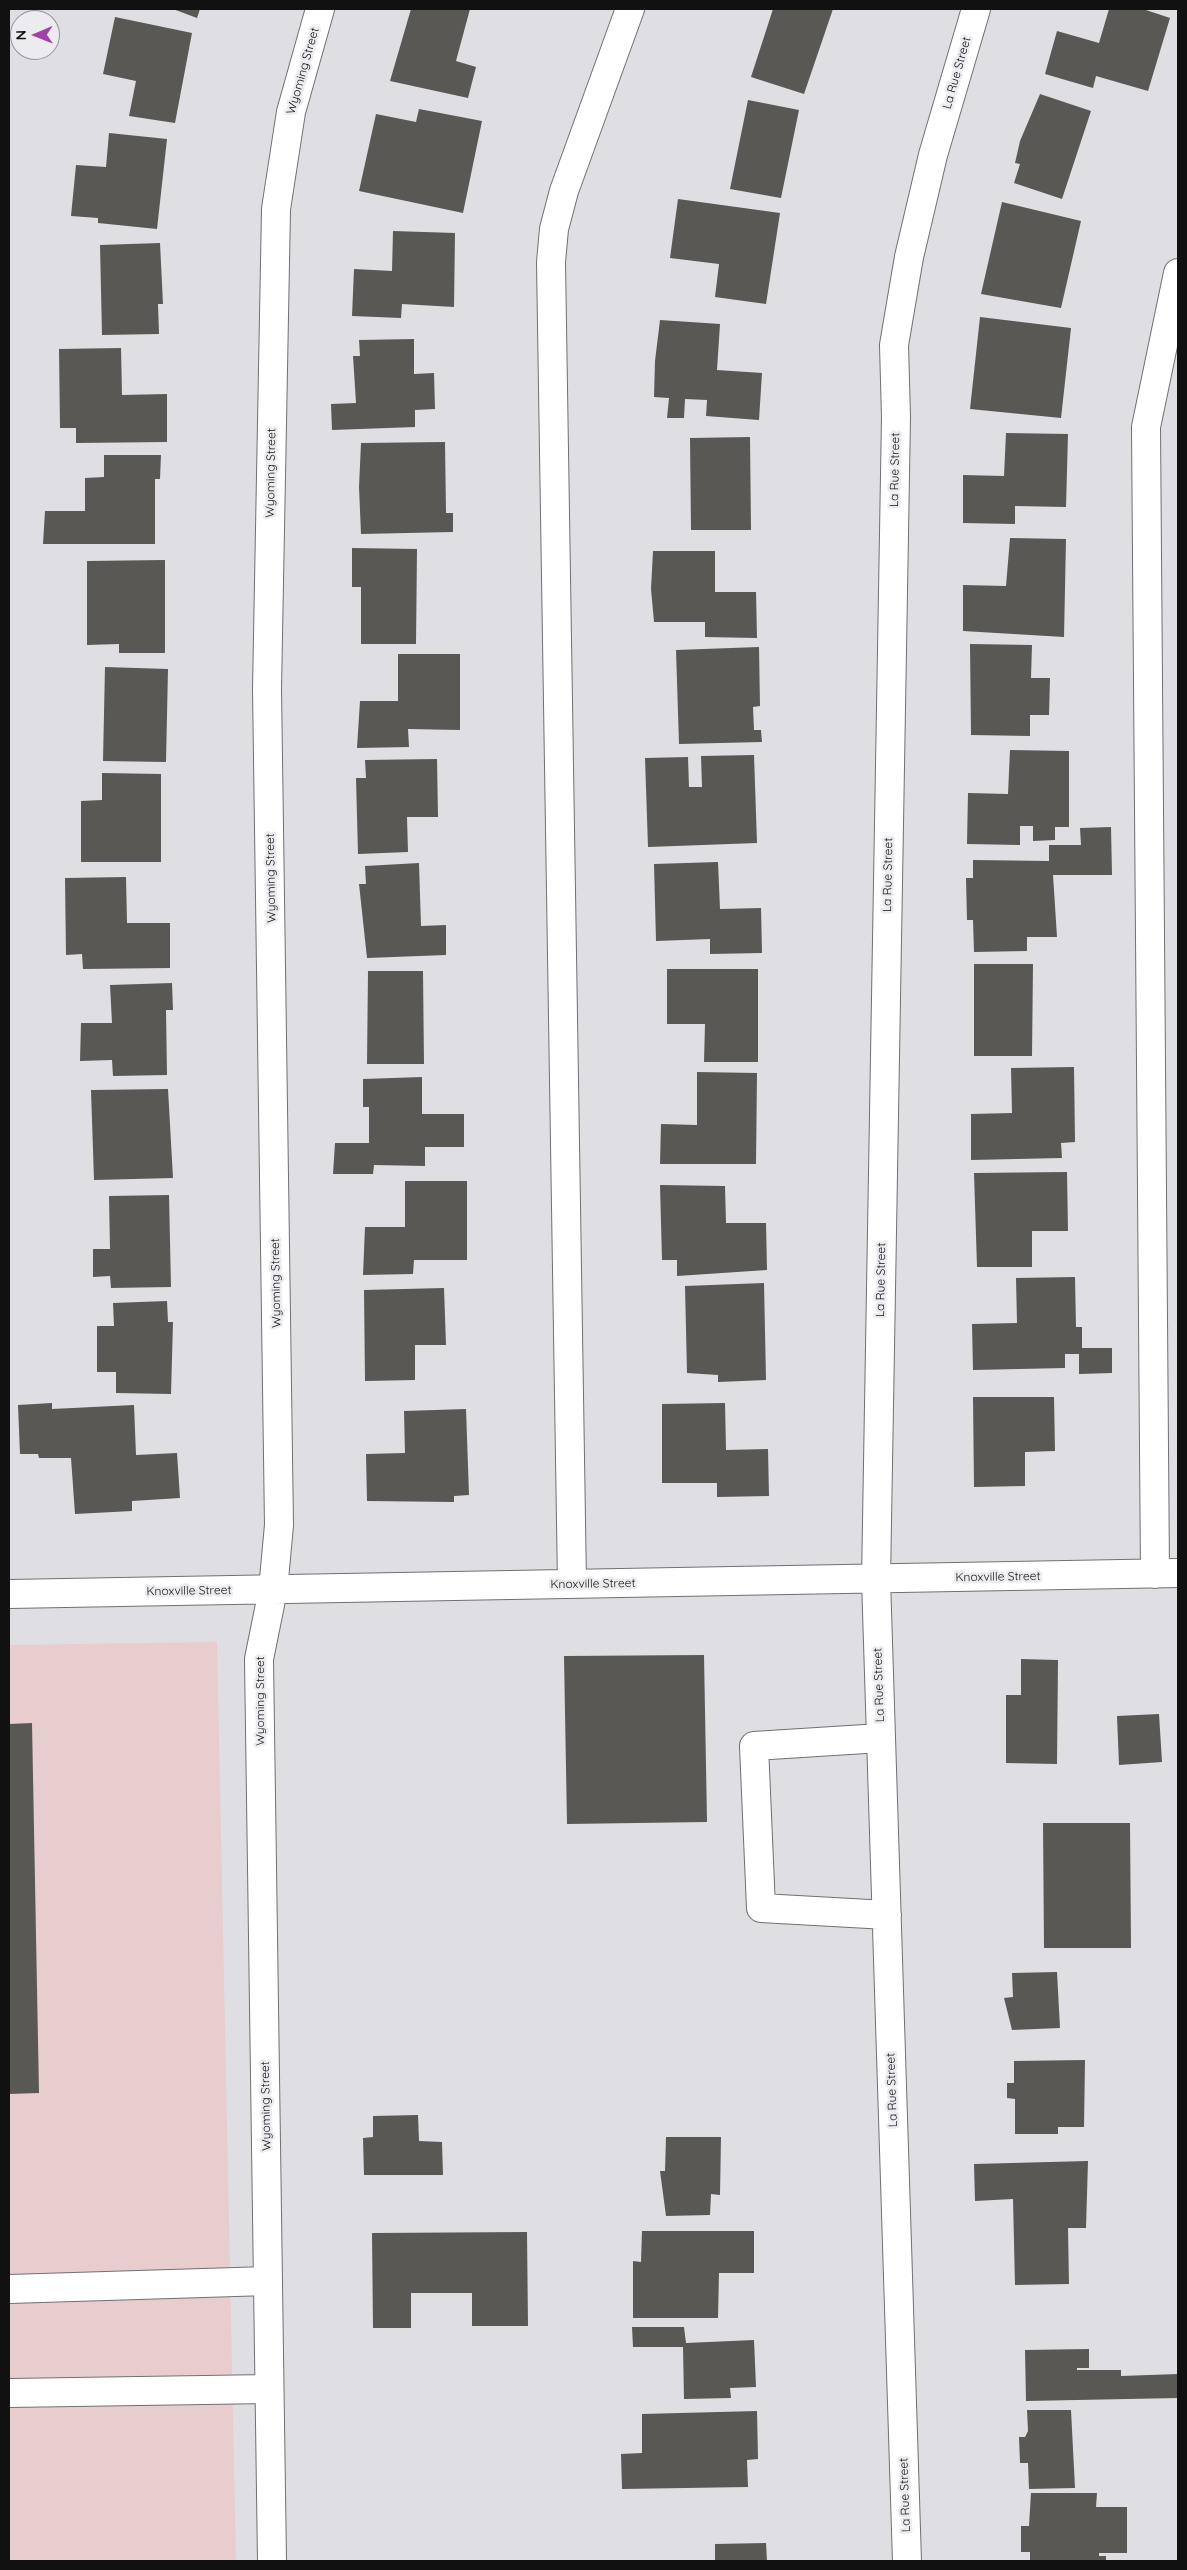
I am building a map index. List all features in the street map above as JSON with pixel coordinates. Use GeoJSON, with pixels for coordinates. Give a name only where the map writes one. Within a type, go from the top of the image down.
{"type":"FeatureCollection","features":[{"type":"Feature","properties":{"kind":"street","name":"Wyoming Street"},"geometry":{"type":"LineString","coordinates":[[272,2561],[259,1659],[273,1590],[279,1525],[267,689],[276,209],[291,112],[320,9]]}},
{"type":"Feature","properties":{"kind":"street"},"geometry":{"type":"LineString","coordinates":[[572,1584],[551,262],[554,229],[564,191],[630,9]]}},
{"type":"Feature","properties":{"kind":"street","name":"La Rue Street"},"geometry":{"type":"LineString","coordinates":[[907,2561],[876,1579],[895,437],[894,346],[909,257],[933,155],[976,9]]}},
{"type":"Feature","properties":{"kind":"street"},"geometry":{"type":"LineString","coordinates":[[1167,1574],[1146,427],[1178,273]]}},
{"type":"Feature","properties":{"kind":"street","name":"Knoxville Street"},"geometry":{"type":"LineString","coordinates":[[9,1594],[1167,1574]]}},
{"type":"Feature","properties":{"kind":"street"},"geometry":{"type":"LineString","coordinates":[[881,1738],[754,1746],[761,1908],[887,1916]]}},
{"type":"Feature","properties":{"kind":"street"},"geometry":{"type":"LineString","coordinates":[[9,2289],[268,2281]]}},
{"type":"Feature","properties":{"kind":"street"},"geometry":{"type":"LineString","coordinates":[[9,2393],[270,2390]]}},
{"type":"Feature","properties":{"kind":"shaded area"},"geometry":{"type":"Polygon","coordinates":[[[217,1642],[236,2561],[9,2561],[9,1645],[217,1642]]]}},
{"type":"Feature","properties":{"kind":"building"},"geometry":{"type":"Polygon","coordinates":[[[173,9],[200,9],[197,18],[173,9]]]}},
{"type":"Feature","properties":{"kind":"building"},"geometry":{"type":"Polygon","coordinates":[[[411,9],[470,9],[456,61],[476,67],[468,98],[390,81],[411,9]]]}},
{"type":"Feature","properties":{"kind":"building"},"geometry":{"type":"Polygon","coordinates":[[[773,9],[833,9],[804,94],[751,77],[773,9]]]}},
{"type":"Feature","properties":{"kind":"building"},"geometry":{"type":"Polygon","coordinates":[[[1109,9],[1143,9],[1170,18],[1148,91],[1096,76],[1093,88],[1045,74],[1057,31],[1099,43],[1109,9]]]}},
{"type":"Feature","properties":{"kind":"building"},"geometry":{"type":"Polygon","coordinates":[[[115,17],[192,33],[175,123],[129,116],[136,81],[103,74],[115,17]]]}},
{"type":"Feature","properties":{"kind":"building"},"geometry":{"type":"Polygon","coordinates":[[[1040,94],[1091,111],[1062,199],[1014,183],[1020,164],[1015,163],[1020,141],[1040,94]]]}},
{"type":"Feature","properties":{"kind":"building"},"geometry":{"type":"Polygon","coordinates":[[[748,100],[799,110],[781,198],[730,189],[748,100]]]}},
{"type":"Feature","properties":{"kind":"building"},"geometry":{"type":"Polygon","coordinates":[[[419,109],[482,121],[463,213],[359,191],[376,114],[416,122],[419,109]]]}},
{"type":"Feature","properties":{"kind":"building"},"geometry":{"type":"Polygon","coordinates":[[[109,133],[167,139],[157,229],[98,223],[98,218],[71,216],[76,165],[106,167],[109,133]]]}},
{"type":"Feature","properties":{"kind":"building"},"geometry":{"type":"Polygon","coordinates":[[[678,199],[780,213],[766,304],[715,297],[719,264],[670,258],[678,199]]]}},
{"type":"Feature","properties":{"kind":"building"},"geometry":{"type":"Polygon","coordinates":[[[1002,202],[1081,221],[1061,308],[981,294],[1002,202]]]}},
{"type":"Feature","properties":{"kind":"building"},"geometry":{"type":"Polygon","coordinates":[[[393,231],[455,233],[454,307],[402,304],[401,318],[352,316],[354,269],[392,271],[393,231]]]}},
{"type":"Feature","properties":{"kind":"building"},"geometry":{"type":"Polygon","coordinates":[[[160,243],[163,304],[158,304],[159,334],[102,335],[100,245],[160,243]]]}},
{"type":"Feature","properties":{"kind":"building"},"geometry":{"type":"Polygon","coordinates":[[[980,317],[1071,328],[1061,418],[970,409],[980,317]]]}},
{"type":"Feature","properties":{"kind":"building"},"geometry":{"type":"Polygon","coordinates":[[[660,320],[720,324],[717,370],[762,373],[759,420],[706,416],[707,400],[685,399],[684,418],[667,418],[669,398],[654,397],[655,361],[660,320]]]}},
{"type":"Feature","properties":{"kind":"building"},"geometry":{"type":"Polygon","coordinates":[[[414,339],[414,374],[434,373],[435,409],[415,410],[415,427],[332,430],[331,404],[356,403],[353,356],[360,356],[359,340],[414,339]]]}},
{"type":"Feature","properties":{"kind":"building"},"geometry":{"type":"Polygon","coordinates":[[[121,348],[122,395],[167,394],[167,442],[76,443],[76,428],[60,428],[59,349],[121,348]]]}},
{"type":"Feature","properties":{"kind":"building"},"geometry":{"type":"Polygon","coordinates":[[[1006,433],[1068,434],[1066,507],[1015,506],[1015,524],[963,523],[963,475],[1004,476],[1006,433]]]}},
{"type":"Feature","properties":{"kind":"building"},"geometry":{"type":"Polygon","coordinates":[[[750,437],[751,530],[691,530],[690,438],[750,437]]]}},
{"type":"Feature","properties":{"kind":"building"},"geometry":{"type":"Polygon","coordinates":[[[445,442],[446,513],[453,513],[453,532],[361,534],[359,487],[361,443],[445,442]]]}},
{"type":"Feature","properties":{"kind":"building"},"geometry":{"type":"Polygon","coordinates":[[[104,455],[161,455],[160,479],[155,479],[155,544],[43,544],[45,511],[85,511],[85,478],[104,477],[104,455]]]}},
{"type":"Feature","properties":{"kind":"building"},"geometry":{"type":"Polygon","coordinates":[[[1010,538],[1066,539],[1064,637],[963,631],[963,585],[1006,586],[1010,538]]]}},
{"type":"Feature","properties":{"kind":"building"},"geometry":{"type":"Polygon","coordinates":[[[352,548],[417,549],[416,644],[361,644],[361,587],[352,587],[352,548]]]}},
{"type":"Feature","properties":{"kind":"building"},"geometry":{"type":"Polygon","coordinates":[[[653,551],[715,551],[715,592],[756,592],[757,638],[705,637],[705,622],[654,622],[651,589],[653,551]]]}},
{"type":"Feature","properties":{"kind":"building"},"geometry":{"type":"Polygon","coordinates":[[[165,560],[165,653],[119,653],[119,644],[87,645],[87,561],[165,560]]]}},
{"type":"Feature","properties":{"kind":"building"},"geometry":{"type":"Polygon","coordinates":[[[970,644],[1032,645],[1031,678],[1050,678],[1049,715],[1030,715],[1030,736],[971,735],[970,644]]]}},
{"type":"Feature","properties":{"kind":"building"},"geometry":{"type":"Polygon","coordinates":[[[759,647],[760,706],[753,707],[754,730],[761,730],[762,742],[679,744],[676,650],[759,647]]]}},
{"type":"Feature","properties":{"kind":"building"},"geometry":{"type":"Polygon","coordinates":[[[398,654],[460,654],[460,730],[408,729],[409,747],[357,748],[360,701],[398,701],[398,654]]]}},
{"type":"Feature","properties":{"kind":"building"},"geometry":{"type":"Polygon","coordinates":[[[105,667],[168,669],[166,762],[103,761],[105,667]]]}},
{"type":"Feature","properties":{"kind":"building"},"geometry":{"type":"Polygon","coordinates":[[[1010,750],[1069,751],[1069,827],[1055,827],[1055,840],[1033,841],[1033,826],[1020,826],[1020,845],[967,844],[968,793],[1008,794],[1010,750]]]}},
{"type":"Feature","properties":{"kind":"building"},"geometry":{"type":"Polygon","coordinates":[[[754,755],[757,843],[648,847],[645,758],[688,757],[689,787],[702,787],[701,756],[754,755]]]}},
{"type":"Feature","properties":{"kind":"building"},"geometry":{"type":"Polygon","coordinates":[[[437,759],[438,817],[407,817],[408,852],[358,854],[356,778],[366,778],[365,760],[437,759]]]}},
{"type":"Feature","properties":{"kind":"building"},"geometry":{"type":"Polygon","coordinates":[[[102,773],[161,774],[161,862],[81,862],[81,801],[102,800],[102,773]]]}},
{"type":"Feature","properties":{"kind":"building"},"geometry":{"type":"Polygon","coordinates":[[[1111,827],[1112,875],[1053,875],[1057,937],[1027,937],[1027,951],[974,952],[973,920],[967,920],[966,878],[973,878],[973,860],[1049,861],[1049,845],[1081,845],[1080,828],[1111,827]]]}},
{"type":"Feature","properties":{"kind":"building"},"geometry":{"type":"Polygon","coordinates":[[[718,862],[720,909],[761,908],[762,953],[710,954],[710,939],[656,941],[654,864],[718,862]]]}},
{"type":"Feature","properties":{"kind":"building"},"geometry":{"type":"Polygon","coordinates":[[[419,863],[421,926],[446,925],[446,955],[367,958],[359,884],[366,884],[365,866],[419,863]]]}},
{"type":"Feature","properties":{"kind":"building"},"geometry":{"type":"Polygon","coordinates":[[[126,877],[127,923],[170,923],[170,968],[83,969],[82,954],[66,955],[65,878],[126,877]]]}},
{"type":"Feature","properties":{"kind":"building"},"geometry":{"type":"Polygon","coordinates":[[[974,964],[1033,964],[1032,1056],[974,1056],[974,964]]]}},
{"type":"Feature","properties":{"kind":"building"},"geometry":{"type":"Polygon","coordinates":[[[667,969],[758,969],[758,1062],[704,1062],[705,1024],[667,1024],[667,969]]]}},
{"type":"Feature","properties":{"kind":"building"},"geometry":{"type":"Polygon","coordinates":[[[368,971],[423,971],[424,1064],[367,1064],[368,971]]]}},
{"type":"Feature","properties":{"kind":"building"},"geometry":{"type":"Polygon","coordinates":[[[172,983],[173,1010],[166,1010],[167,1075],[113,1076],[112,1060],[80,1061],[81,1023],[112,1023],[110,985],[172,983]]]}},
{"type":"Feature","properties":{"kind":"building"},"geometry":{"type":"Polygon","coordinates":[[[1074,1067],[1075,1142],[1061,1143],[1062,1158],[971,1160],[971,1114],[1012,1113],[1011,1068],[1074,1067]]]}},
{"type":"Feature","properties":{"kind":"building"},"geometry":{"type":"Polygon","coordinates":[[[697,1072],[757,1073],[756,1164],[660,1164],[661,1124],[697,1125],[697,1072]]]}},
{"type":"Feature","properties":{"kind":"building"},"geometry":{"type":"Polygon","coordinates":[[[422,1077],[422,1114],[464,1114],[464,1147],[425,1147],[425,1166],[374,1165],[373,1174],[333,1174],[335,1143],[369,1143],[369,1107],[363,1107],[363,1079],[422,1077]]]}},
{"type":"Feature","properties":{"kind":"building"},"geometry":{"type":"Polygon","coordinates":[[[168,1089],[173,1178],[94,1180],[91,1090],[168,1089]]]}},
{"type":"Feature","properties":{"kind":"building"},"geometry":{"type":"Polygon","coordinates":[[[1067,1172],[1068,1231],[1032,1231],[1032,1267],[977,1267],[974,1173],[1067,1172]]]}},
{"type":"Feature","properties":{"kind":"building"},"geometry":{"type":"Polygon","coordinates":[[[405,1181],[467,1181],[467,1260],[414,1260],[413,1274],[363,1275],[365,1227],[405,1227],[405,1181]]]}},
{"type":"Feature","properties":{"kind":"building"},"geometry":{"type":"Polygon","coordinates":[[[660,1185],[725,1186],[726,1223],[766,1223],[767,1270],[677,1276],[677,1260],[662,1260],[660,1185]]]}},
{"type":"Feature","properties":{"kind":"building"},"geometry":{"type":"Polygon","coordinates":[[[169,1195],[171,1287],[111,1288],[110,1276],[93,1277],[93,1249],[110,1249],[109,1196],[169,1195]]]}},
{"type":"Feature","properties":{"kind":"building"},"geometry":{"type":"Polygon","coordinates":[[[1075,1277],[1076,1327],[1082,1327],[1082,1348],[1112,1348],[1112,1373],[1079,1374],[1079,1354],[1065,1354],[1065,1368],[973,1370],[972,1324],[1017,1323],[1016,1278],[1075,1277]]]}},
{"type":"Feature","properties":{"kind":"building"},"geometry":{"type":"Polygon","coordinates":[[[764,1283],[766,1380],[718,1382],[718,1375],[687,1373],[685,1286],[764,1283]]]}},
{"type":"Feature","properties":{"kind":"building"},"geometry":{"type":"Polygon","coordinates":[[[444,1288],[446,1345],[415,1345],[415,1380],[365,1381],[364,1290],[444,1288]]]}},
{"type":"Feature","properties":{"kind":"building"},"geometry":{"type":"Polygon","coordinates":[[[167,1301],[168,1322],[173,1322],[171,1394],[116,1393],[116,1372],[97,1372],[97,1326],[114,1326],[113,1303],[167,1301]]]}},
{"type":"Feature","properties":{"kind":"building"},"geometry":{"type":"Polygon","coordinates":[[[973,1397],[1054,1397],[1055,1451],[1025,1452],[1025,1486],[974,1487],[973,1397]]]}},
{"type":"Feature","properties":{"kind":"building"},"geometry":{"type":"Polygon","coordinates":[[[52,1403],[52,1409],[134,1405],[136,1455],[177,1453],[180,1498],[132,1501],[132,1511],[75,1514],[71,1458],[39,1458],[38,1454],[20,1454],[18,1405],[52,1403]]]}},
{"type":"Feature","properties":{"kind":"building"},"geometry":{"type":"Polygon","coordinates":[[[725,1403],[726,1450],[768,1449],[769,1496],[717,1497],[717,1483],[662,1483],[662,1404],[725,1403]]]}},
{"type":"Feature","properties":{"kind":"building"},"geometry":{"type":"Polygon","coordinates":[[[466,1409],[469,1495],[454,1496],[454,1502],[367,1501],[366,1454],[405,1453],[404,1411],[466,1409]]]}},
{"type":"Feature","properties":{"kind":"building"},"geometry":{"type":"Polygon","coordinates":[[[704,1655],[707,1822],[567,1824],[564,1656],[704,1655]]]}},
{"type":"Feature","properties":{"kind":"building"},"geometry":{"type":"Polygon","coordinates":[[[1021,1659],[1058,1660],[1057,1764],[1006,1763],[1006,1695],[1021,1695],[1021,1659]]]}},
{"type":"Feature","properties":{"kind":"building"},"geometry":{"type":"Polygon","coordinates":[[[1159,1714],[1162,1762],[1119,1765],[1117,1716],[1159,1714]]]}},
{"type":"Feature","properties":{"kind":"building"},"geometry":{"type":"Polygon","coordinates":[[[32,1723],[39,2093],[9,2094],[9,1724],[32,1723]]]}},
{"type":"Feature","properties":{"kind":"building"},"geometry":{"type":"Polygon","coordinates":[[[1043,1823],[1130,1823],[1131,1948],[1044,1948],[1043,1823]]]}},
{"type":"Feature","properties":{"kind":"building"},"geometry":{"type":"Polygon","coordinates":[[[1057,1972],[1060,2028],[1012,2030],[1004,1998],[1013,1997],[1012,1973],[1057,1972]]]}},
{"type":"Feature","properties":{"kind":"building"},"geometry":{"type":"Polygon","coordinates":[[[1085,2060],[1084,2127],[1058,2127],[1058,2134],[1015,2134],[1015,2099],[1007,2098],[1007,2083],[1014,2083],[1014,2061],[1085,2060]]]}},
{"type":"Feature","properties":{"kind":"building"},"geometry":{"type":"Polygon","coordinates":[[[418,2115],[419,2141],[442,2142],[443,2175],[364,2175],[363,2138],[373,2137],[373,2116],[418,2115]]]}},
{"type":"Feature","properties":{"kind":"building"},"geometry":{"type":"Polygon","coordinates":[[[666,2137],[721,2137],[720,2195],[711,2194],[710,2215],[666,2216],[660,2171],[665,2171],[666,2137]]]}},
{"type":"Feature","properties":{"kind":"building"},"geometry":{"type":"Polygon","coordinates":[[[1088,2161],[1086,2228],[1068,2228],[1069,2284],[1015,2285],[1013,2199],[975,2201],[974,2164],[1088,2161]]]}},
{"type":"Feature","properties":{"kind":"building"},"geometry":{"type":"Polygon","coordinates":[[[642,2231],[754,2231],[754,2273],[719,2273],[718,2318],[633,2318],[633,2261],[641,2262],[642,2231]]]}},
{"type":"Feature","properties":{"kind":"building"},"geometry":{"type":"Polygon","coordinates":[[[527,2232],[528,2326],[472,2326],[472,2293],[411,2293],[411,2328],[373,2328],[372,2233],[527,2232]]]}},
{"type":"Feature","properties":{"kind":"building"},"geometry":{"type":"Polygon","coordinates":[[[632,2327],[684,2327],[686,2343],[754,2340],[756,2387],[730,2388],[731,2398],[684,2399],[683,2347],[633,2347],[632,2327]]]}},
{"type":"Feature","properties":{"kind":"building"},"geometry":{"type":"Polygon","coordinates":[[[1089,2349],[1089,2368],[1077,2368],[1077,2370],[1121,2370],[1121,2376],[1178,2374],[1178,2398],[1026,2401],[1025,2350],[1089,2349]]]}},
{"type":"Feature","properties":{"kind":"building"},"geometry":{"type":"Polygon","coordinates":[[[1027,2410],[1071,2410],[1075,2488],[1029,2489],[1028,2463],[1020,2463],[1019,2437],[1025,2437],[1028,2431],[1027,2410]]]}},
{"type":"Feature","properties":{"kind":"building"},"geometry":{"type":"Polygon","coordinates":[[[757,2411],[758,2459],[747,2460],[748,2487],[622,2489],[621,2454],[642,2453],[642,2414],[757,2411]]]}},
{"type":"Feature","properties":{"kind":"building"},"geometry":{"type":"Polygon","coordinates":[[[1031,2493],[1097,2493],[1096,2507],[1127,2507],[1127,2553],[1099,2553],[1099,2556],[1106,2556],[1106,2561],[1030,2561],[1030,2552],[1021,2552],[1021,2526],[1029,2526],[1031,2493]]]}},
{"type":"Feature","properties":{"kind":"building"},"geometry":{"type":"Polygon","coordinates":[[[766,2543],[767,2561],[715,2561],[715,2544],[766,2543]]]}}]}
